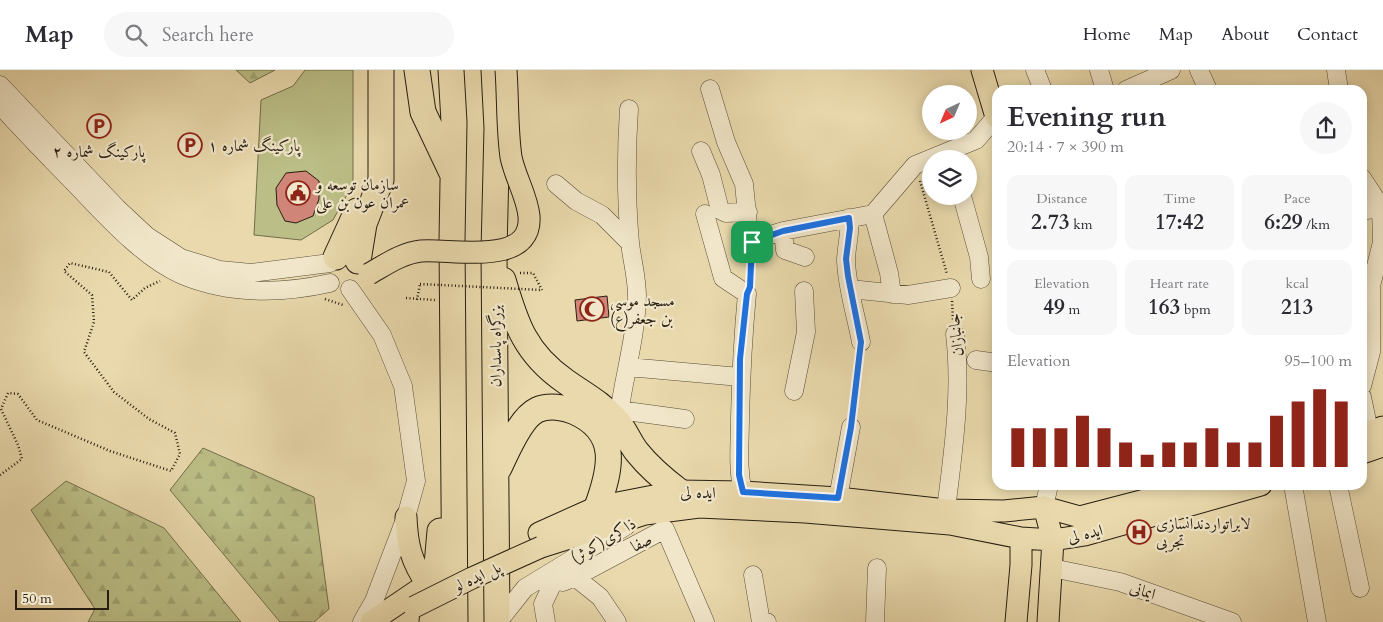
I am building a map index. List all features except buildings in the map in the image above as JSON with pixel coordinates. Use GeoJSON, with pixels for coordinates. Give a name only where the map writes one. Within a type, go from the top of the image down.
{"type":"FeatureCollection","features":[{"type":"Feature","properties":{"kind":"highway"},"geometry":{"type":"LineString","coordinates":[[351,270],[356,215],[366,184],[369,70]]}},
{"type":"Feature","properties":{"kind":"highway"},"geometry":{"type":"LineString","coordinates":[[351,270],[364,224],[381,180],[381,70]]}},
{"type":"Feature","properties":{"kind":"highway"},"geometry":{"type":"LineString","coordinates":[[418,70],[423,112],[453,175]]}},
{"type":"Feature","properties":{"kind":"highway"},"geometry":{"type":"LineString","coordinates":[[451,70],[454,122],[452,299],[455,622]]}},
{"type":"Feature","properties":{"kind":"highway","name":"بزرگراه پاسداران"},"geometry":{"type":"LineString","coordinates":[[494,70],[497,128],[494,251],[497,622]]}},
{"type":"Feature","properties":{"kind":"highway"},"geometry":{"type":"LineString","coordinates":[[494,251],[517,327],[536,357],[564,381],[618,415],[636,451],[656,474],[678,491]]}},
{"type":"Feature","properties":{"kind":"highway"},"geometry":{"type":"LineString","coordinates":[[496,475],[512,440],[530,416],[537,410],[552,407],[570,410],[588,418],[600,430],[607,446],[610,465],[596,507]]}},
{"type":"Feature","properties":{"kind":"highway"},"geometry":{"type":"LineString","coordinates":[[423,615],[439,535],[453,480]]}},
{"type":"Feature","properties":{"kind":"main road"},"geometry":{"type":"LineString","coordinates":[[351,270],[421,251],[500,252],[514,244],[526,233],[529,215],[511,157],[506,70]]}},
{"type":"Feature","properties":{"kind":"main road"},"geometry":{"type":"LineString","coordinates":[[982,70],[992,104]]}},
{"type":"Feature","properties":{"kind":"main road","name":"ایده لى"},"geometry":{"type":"LineString","coordinates":[[1044,507],[1080,517],[1184,490]]}},
{"type":"Feature","properties":{"kind":"main road","name":"ایده لى"},"geometry":{"type":"LineString","coordinates":[[1021,538],[1053,540],[1085,534],[1243,490]]}},
{"type":"Feature","properties":{"kind":"main road","name":"ایده لی"},"geometry":{"type":"LineString","coordinates":[[540,540],[596,507],[678,491],[743,492],[838,498],[946,510],[1004,511],[1044,507]]}},
{"type":"Feature","properties":{"kind":"main road","name":"ایده لی"},"geometry":{"type":"LineString","coordinates":[[540,540],[645,514],[699,507],[805,512],[950,524],[1021,538]]}},
{"type":"Feature","properties":{"kind":"main road"},"geometry":{"type":"LineString","coordinates":[[1016,622],[1021,565],[1021,538],[1044,507]]}},
{"type":"Feature","properties":{"kind":"main road"},"geometry":{"type":"LineString","coordinates":[[1044,507],[1053,540],[1048,622]]}},
{"type":"Feature","properties":{"kind":"main road"},"geometry":{"type":"LineString","coordinates":[[406,517],[407,544],[411,557],[427,584]]}},
{"type":"Feature","properties":{"kind":"main road","name":"پل ایده لو"},"geometry":{"type":"LineString","coordinates":[[397,622],[423,615],[472,578],[540,540]]}},
{"type":"Feature","properties":{"kind":"main road","name":"پل ایده لو"},"geometry":{"type":"LineString","coordinates":[[371,622],[427,584],[540,540]]}},
{"type":"Feature","properties":{"kind":"street"},"geometry":{"type":"LineString","coordinates":[[1035,70],[1041,85]]}},
{"type":"Feature","properties":{"kind":"street"},"geometry":{"type":"LineString","coordinates":[[1099,70],[1104,85]]}},
{"type":"Feature","properties":{"kind":"street"},"geometry":{"type":"LineString","coordinates":[[1137,85],[1171,70]]}},
{"type":"Feature","properties":{"kind":"street"},"geometry":{"type":"LineString","coordinates":[[1199,70],[1206,85]]}},
{"type":"Feature","properties":{"kind":"street"},"geometry":{"type":"LineString","coordinates":[[1336,70],[1338,85]]}},
{"type":"Feature","properties":{"kind":"street"},"geometry":{"type":"LineString","coordinates":[[0,85],[117,208],[147,236],[181,258],[220,270],[251,273],[351,270]]}},
{"type":"Feature","properties":{"kind":"street"},"geometry":{"type":"LineString","coordinates":[[710,89],[726,142],[744,184],[749,234],[752,242],[783,231],[873,214],[915,165],[922,163]]}},
{"type":"Feature","properties":{"kind":"street"},"geometry":{"type":"LineString","coordinates":[[0,105],[115,224],[146,253],[181,275],[222,287],[254,292],[297,290],[330,283],[327,273],[351,270]]}},
{"type":"Feature","properties":{"kind":"street"},"geometry":{"type":"LineString","coordinates":[[629,109],[626,148],[630,243],[637,295],[635,327],[618,415],[685,419]]}},
{"type":"Feature","properties":{"kind":"street"},"geometry":{"type":"LineString","coordinates":[[960,150],[976,140],[992,122]]}},
{"type":"Feature","properties":{"kind":"street"},"geometry":{"type":"LineString","coordinates":[[701,150],[720,210],[726,213],[748,212]]}},
{"type":"Feature","properties":{"kind":"street"},"geometry":{"type":"LineString","coordinates":[[556,184],[576,201],[602,215],[630,243]]}},
{"type":"Feature","properties":{"kind":"street"},"geometry":{"type":"LineString","coordinates":[[1367,185],[1382,207],[1382,242],[1371,286],[1371,352],[1367,367]]}},
{"type":"Feature","properties":{"kind":"street"},"geometry":{"type":"LineString","coordinates":[[965,205],[979,257],[982,279]]}},
{"type":"Feature","properties":{"kind":"street"},"geometry":{"type":"LineString","coordinates":[[1367,211],[1382,207]]}},
{"type":"Feature","properties":{"kind":"street"},"geometry":{"type":"LineString","coordinates":[[704,214],[723,278],[747,294],[740,377],[739,475],[743,492]]}},
{"type":"Feature","properties":{"kind":"street"},"geometry":{"type":"LineString","coordinates":[[873,214],[889,273],[892,294]]}},
{"type":"Feature","properties":{"kind":"street"},"geometry":{"type":"LineString","coordinates":[[849,218],[850,228],[846,259],[861,342]]}},
{"type":"Feature","properties":{"kind":"street"},"geometry":{"type":"LineString","coordinates":[[783,231],[785,250],[805,257]]}},
{"type":"Feature","properties":{"kind":"street"},"geometry":{"type":"LineString","coordinates":[[351,270],[382,335],[403,386],[416,481],[406,517],[374,601],[362,622]]}},
{"type":"Feature","properties":{"kind":"street"},"geometry":{"type":"LineString","coordinates":[[850,289],[908,295],[951,288]]}},
{"type":"Feature","properties":{"kind":"street"},"geometry":{"type":"LineString","coordinates":[[794,391],[806,332],[804,291]]}},
{"type":"Feature","properties":{"kind":"street","name":"جانبازان"},"geometry":{"type":"LineString","coordinates":[[946,510],[957,424],[958,364],[955,334]]}},
{"type":"Feature","properties":{"kind":"street"},"geometry":{"type":"LineString","coordinates":[[976,360],[992,362]]}},
{"type":"Feature","properties":{"kind":"street"},"geometry":{"type":"LineString","coordinates":[[628,367],[740,377]]}},
{"type":"Feature","properties":{"kind":"street"},"geometry":{"type":"LineString","coordinates":[[1367,418],[1372,440]]}},
{"type":"Feature","properties":{"kind":"street"},"geometry":{"type":"LineString","coordinates":[[838,498],[851,427]]}},
{"type":"Feature","properties":{"kind":"street"},"geometry":{"type":"LineString","coordinates":[[1044,507],[1048,490]]}},
{"type":"Feature","properties":{"kind":"street"},"geometry":{"type":"LineString","coordinates":[[1293,490],[1317,622]]}},
{"type":"Feature","properties":{"kind":"street"},"geometry":{"type":"LineString","coordinates":[[1339,490],[1360,588]]}},
{"type":"Feature","properties":{"kind":"street","name":"ذاکری(کوثر)"},"geometry":{"type":"LineString","coordinates":[[497,622],[525,588],[557,573],[645,514]]}},
{"type":"Feature","properties":{"kind":"street","name":"صفا"},"geometry":{"type":"LineString","coordinates":[[557,573],[563,582],[665,530],[705,622]]}},
{"type":"Feature","properties":{"kind":"street"},"geometry":{"type":"LineString","coordinates":[[875,622],[877,568]]}},
{"type":"Feature","properties":{"kind":"street","name":"ایمانی"},"geometry":{"type":"LineString","coordinates":[[1052,568],[1120,582],[1232,622]]}},
{"type":"Feature","properties":{"kind":"street"},"geometry":{"type":"LineString","coordinates":[[546,622],[543,604],[557,573]]}},
{"type":"Feature","properties":{"kind":"street"},"geometry":{"type":"LineString","coordinates":[[753,575],[761,622],[767,622]]}},
{"type":"Feature","properties":{"kind":"street"},"geometry":{"type":"LineString","coordinates":[[575,577],[600,597],[617,622]]}},
{"type":"Feature","properties":{"kind":"path","name":"جانبازان"},"geometry":{"type":"LineString","coordinates":[[915,165],[951,288],[955,334]]}},
{"type":"Feature","properties":{"kind":"path"},"geometry":{"type":"LineString","coordinates":[[747,294],[750,287],[752,242]]}},
{"type":"Feature","properties":{"kind":"path"},"geometry":{"type":"LineString","coordinates":[[0,475],[22,459],[18,445],[1,409],[8,393],[18,394],[37,420],[110,450],[171,471],[180,454],[175,433],[149,419],[114,392],[84,352],[94,322],[92,295],[64,271],[70,262],[109,272],[132,300],[145,288],[160,280],[170,282],[177,280],[181,275]]}},
{"type":"Feature","properties":{"kind":"path"},"geometry":{"type":"LineString","coordinates":[[418,300],[420,284],[542,290],[533,273]]}},
{"type":"Feature","properties":{"kind":"path"},"geometry":{"type":"LineString","coordinates":[[297,290],[342,304],[350,310]]}},
{"type":"Feature","properties":{"kind":"path"},"geometry":{"type":"LineString","coordinates":[[406,298],[418,300],[452,299]]}},
{"type":"Feature","properties":{"kind":"path"},"geometry":{"type":"LineString","coordinates":[[851,427],[861,342]]}},
{"type":"Feature","properties":{"kind":"green space"},"geometry":{"type":"Polygon","coordinates":[[[236,70],[275,70],[250,83],[236,70]]]}},
{"type":"Feature","properties":{"kind":"green space"},"geometry":{"type":"Polygon","coordinates":[[[305,70],[353,70],[353,184],[333,220],[301,240],[254,235],[261,100],[293,86],[305,70]]]}},
{"type":"Feature","properties":{"kind":"green space"},"geometry":{"type":"Polygon","coordinates":[[[203,448],[314,497],[329,609],[314,622],[280,622],[170,490],[203,448]]]}},
{"type":"Feature","properties":{"kind":"green space"},"geometry":{"type":"Polygon","coordinates":[[[66,481],[164,528],[241,622],[88,622],[95,609],[31,510],[66,481]]]}},
{"type":"Feature","properties":{"kind":"place","name":"پارکینگ شماره ۲"},"geometry":{"type":"Point","coordinates":[99,126]}},
{"type":"Feature","properties":{"kind":"place","name":"پارکینگ شماره ۱"},"geometry":{"type":"Point","coordinates":[190,145]}},
{"type":"Feature","properties":{"kind":"place","name":"سازمان توسعه و عمران عون بن علی"},"geometry":{"type":"Point","coordinates":[298,193]}},
{"type":"Feature","properties":{"kind":"place","name":"مسجد موسی بن جعفر(ع)"},"geometry":{"type":"Point","coordinates":[592,309]}},
{"type":"Feature","properties":{"kind":"place","name":"لابراتواردندانسازی تجربی"},"geometry":{"type":"Point","coordinates":[1139,532]}},
{"type":"Feature","properties":{"kind":"route"},"geometry":{"type":"LineString","coordinates":[[849,218],[850,228],[846,259],[851,296],[861,342],[851,427],[838,498],[743,492],[739,475],[738,455],[740,359],[747,294],[750,287],[753,256],[752,242],[783,231],[849,218]]}}]}
